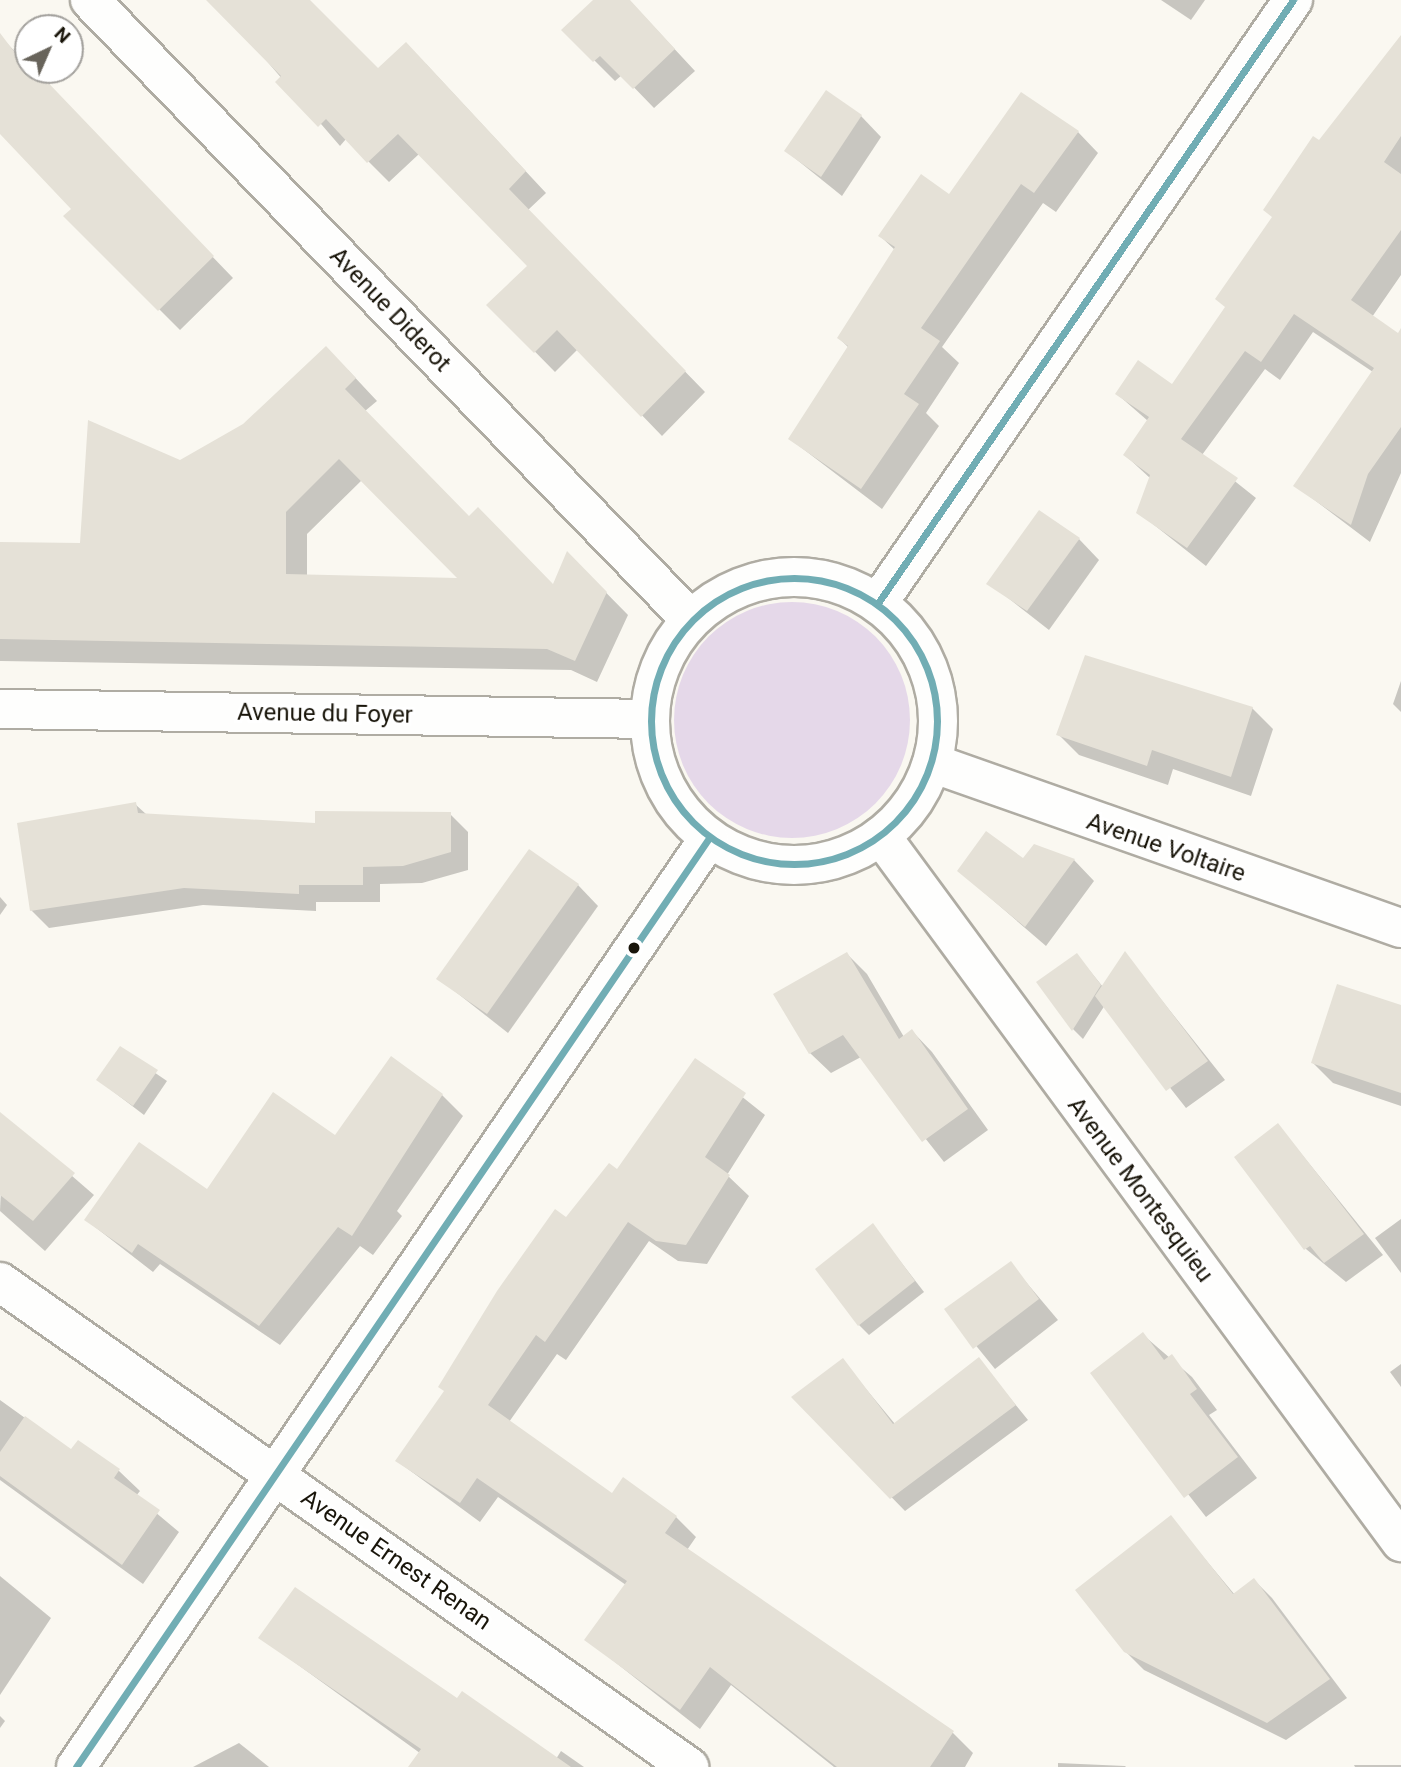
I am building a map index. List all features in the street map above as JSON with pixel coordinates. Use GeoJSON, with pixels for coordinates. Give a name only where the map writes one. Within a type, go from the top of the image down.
{"type":"FeatureCollection","features":[{"type":"Feature","properties":{"kind":"street","name":"Avenue Diderot"},"geometry":{"type":"LineString","coordinates":[[90,0],[690,619]]}},
{"type":"Feature","properties":{"kind":"street"},"geometry":{"type":"LineString","coordinates":[[878,603],[1293,0]]}},
{"type":"Feature","properties":{"kind":"street"},"geometry":{"type":"LineString","coordinates":[[801,576],[841,584],[878,603],[909,635],[930,675],[938,718],[932,763],[912,804],[881,836],[840,858],[795,866],[750,858],[709,838],[676,805],[656,765],[649,719],[659,671],[690,619],[723,594],[761,580],[801,576]]}},
{"type":"Feature","properties":{"kind":"street","name":"Avenue du Foyer"},"geometry":{"type":"LineString","coordinates":[[0,709],[649,719]]}},
{"type":"Feature","properties":{"kind":"street","name":"Avenue Voltaire"},"geometry":{"type":"LineString","coordinates":[[932,763],[1401,928]]}},
{"type":"Feature","properties":{"kind":"street","name":"Avenue Montesquieu"},"geometry":{"type":"LineString","coordinates":[[881,836],[1401,1542]]}},
{"type":"Feature","properties":{"kind":"street"},"geometry":{"type":"LineString","coordinates":[[76,1767],[709,838]]}},
{"type":"Feature","properties":{"kind":"street","name":"Avenue Ernest Renan"},"geometry":{"type":"LineString","coordinates":[[0,1282],[689,1767]]}},
{"type":"Feature","properties":{"kind":"shaded area"},"geometry":{"type":"Polygon","coordinates":[[[780,602],[804,602],[848,616],[876,636],[891,654],[901,675],[908,697],[908,743],[901,765],[891,786],[876,804],[858,819],[826,833],[804,838],[780,838],[758,833],[726,819],[700,795],[693,786],[679,754],[674,732],[674,708],[679,686],[693,654],[717,628],[726,621],[758,607],[780,602]]]}},
{"type":"Feature","properties":{"kind":"building"},"geometry":{"type":"Polygon","coordinates":[[[206,0],[310,0],[378,68],[406,42],[526,171],[509,189],[686,371],[641,417],[557,330],[534,353],[486,305],[527,266],[398,134],[367,163],[326,119],[318,127],[275,82],[281,76],[206,0]]]}},
{"type":"Feature","properties":{"kind":"building"},"geometry":{"type":"Polygon","coordinates":[[[593,0],[630,0],[675,49],[633,89],[600,56],[593,62],[561,30],[593,0]]]}},
{"type":"Feature","properties":{"kind":"building"},"geometry":{"type":"Polygon","coordinates":[[[0,33],[14,52],[14,84],[49,84],[214,256],[158,311],[63,216],[71,209],[0,134],[0,33]]]}},
{"type":"Feature","properties":{"kind":"building"},"geometry":{"type":"Polygon","coordinates":[[[1401,35],[1401,136],[1384,162],[1401,174],[1401,230],[1351,300],[1398,333],[1401,328],[1401,427],[1368,474],[1351,525],[1293,486],[1374,368],[1294,314],[1261,362],[1245,351],[1181,439],[1238,478],[1187,548],[1136,513],[1150,475],[1123,455],[1149,417],[1115,394],[1138,360],[1172,384],[1225,307],[1215,299],[1272,217],[1263,210],[1313,136],[1319,140],[1401,35]]]}},
{"type":"Feature","properties":{"kind":"building"},"geometry":{"type":"Polygon","coordinates":[[[826,90],[862,115],[821,177],[784,151],[826,90]]]}},
{"type":"Feature","properties":{"kind":"building"},"geometry":{"type":"Polygon","coordinates":[[[1021,92],[1079,131],[1034,193],[1021,184],[921,328],[940,341],[904,394],[919,404],[861,489],[788,439],[848,346],[837,338],[895,247],[878,236],[921,174],[949,194],[1021,92]]]}},
{"type":"Feature","properties":{"kind":"building"},"geometry":{"type":"Polygon","coordinates":[[[326,346],[356,378],[345,389],[469,516],[478,507],[553,584],[567,551],[607,592],[575,661],[547,649],[0,639],[0,542],[80,543],[88,420],[180,460],[243,424],[326,346]],[[339,459],[286,512],[286,574],[457,578],[339,459]]]}},
{"type":"Feature","properties":{"kind":"building"},"geometry":{"type":"Polygon","coordinates":[[[1039,510],[1080,538],[1027,611],[986,584],[1039,510]]]}},
{"type":"Feature","properties":{"kind":"building"},"geometry":{"type":"Polygon","coordinates":[[[1085,655],[1253,707],[1231,777],[1152,750],[1147,766],[1056,735],[1085,655]]]}},
{"type":"Feature","properties":{"kind":"building"},"geometry":{"type":"Polygon","coordinates":[[[136,802],[138,813],[315,823],[315,811],[451,812],[451,852],[403,866],[363,867],[363,885],[299,885],[299,894],[184,888],[30,911],[17,823],[136,802]]]}},
{"type":"Feature","properties":{"kind":"building"},"geometry":{"type":"Polygon","coordinates":[[[986,831],[1023,858],[1034,844],[1075,859],[1025,927],[957,871],[986,831]]]}},
{"type":"Feature","properties":{"kind":"building"},"geometry":{"type":"Polygon","coordinates":[[[529,849],[579,884],[487,1014],[436,979],[529,849]]]}},
{"type":"Feature","properties":{"kind":"building"},"geometry":{"type":"Polygon","coordinates":[[[1125,951],[1208,1061],[1166,1091],[1095,996],[1125,951]]]}},
{"type":"Feature","properties":{"kind":"building"},"geometry":{"type":"Polygon","coordinates":[[[847,952],[899,1039],[912,1029],[968,1109],[922,1142],[843,1035],[809,1054],[773,994],[847,952]]]}},
{"type":"Feature","properties":{"kind":"building"},"geometry":{"type":"Polygon","coordinates":[[[1077,953],[1101,985],[1072,1031],[1036,982],[1077,953]]]}},
{"type":"Feature","properties":{"kind":"building"},"geometry":{"type":"Polygon","coordinates":[[[1337,984],[1401,1005],[1401,1093],[1311,1063],[1337,984]]]}},
{"type":"Feature","properties":{"kind":"building"},"geometry":{"type":"Polygon","coordinates":[[[120,1046],[158,1070],[133,1106],[96,1080],[120,1046]]]}},
{"type":"Feature","properties":{"kind":"building"},"geometry":{"type":"Polygon","coordinates":[[[391,1056],[443,1094],[352,1236],[338,1227],[259,1326],[138,1244],[132,1253],[84,1220],[139,1142],[207,1189],[273,1092],[335,1135],[391,1056]]]}},
{"type":"Feature","properties":{"kind":"building"},"geometry":{"type":"Polygon","coordinates":[[[695,1058],[746,1093],[705,1157],[730,1175],[686,1245],[656,1241],[628,1222],[545,1342],[536,1335],[488,1405],[612,1493],[623,1477],[677,1516],[665,1533],[954,1731],[930,1767],[837,1767],[710,1667],[680,1710],[584,1640],[627,1581],[477,1478],[460,1503],[395,1461],[444,1391],[438,1387],[497,1291],[555,1209],[566,1217],[609,1163],[617,1169],[695,1058]]]}},
{"type":"Feature","properties":{"kind":"building"},"geometry":{"type":"Polygon","coordinates":[[[0,1112],[75,1173],[33,1221],[0,1195],[0,1112]]]}},
{"type":"Feature","properties":{"kind":"building"},"geometry":{"type":"Polygon","coordinates":[[[1278,1123],[1364,1234],[1324,1263],[1310,1246],[1304,1250],[1234,1157],[1278,1123]]]}},
{"type":"Feature","properties":{"kind":"building"},"geometry":{"type":"Polygon","coordinates":[[[873,1223],[915,1281],[858,1326],[815,1269],[873,1223]]]}},
{"type":"Feature","properties":{"kind":"building"},"geometry":{"type":"Polygon","coordinates":[[[1011,1261],[1039,1299],[973,1349],[944,1309],[1011,1261]]]}},
{"type":"Feature","properties":{"kind":"building"},"geometry":{"type":"Polygon","coordinates":[[[1143,1332],[1164,1360],[1172,1354],[1197,1389],[1190,1394],[1238,1457],[1184,1498],[1090,1373],[1143,1332]]]}},
{"type":"Feature","properties":{"kind":"building"},"geometry":{"type":"Polygon","coordinates":[[[979,1357],[1016,1405],[890,1499],[791,1397],[843,1358],[893,1424],[979,1357]]]}},
{"type":"Feature","properties":{"kind":"building"},"geometry":{"type":"Polygon","coordinates":[[[25,1416],[71,1449],[78,1440],[120,1469],[114,1478],[160,1510],[122,1565],[0,1476],[0,1452],[25,1416]]]}},
{"type":"Feature","properties":{"kind":"building"},"geometry":{"type":"Polygon","coordinates":[[[1171,1515],[1233,1594],[1254,1578],[1330,1679],[1267,1723],[1124,1652],[1075,1590],[1171,1515]]]}},
{"type":"Feature","properties":{"kind":"building"},"geometry":{"type":"Polygon","coordinates":[[[295,1587],[457,1698],[462,1691],[571,1767],[408,1767],[421,1749],[258,1638],[295,1587]]]}},
{"type":"Feature","properties":{"kind":"transit line"},"geometry":{"type":"LineString","coordinates":[[878,603],[1293,0]]}},
{"type":"Feature","properties":{"kind":"transit line"},"geometry":{"type":"LineString","coordinates":[[780,578],[808,578],[836,584],[862,594],[885,610],[905,630],[927,666],[935,693],[937,721],[935,749],[921,789],[905,812],[885,832],[862,848],[836,858],[808,864],[780,864],[752,858],[726,848],[703,832],[683,812],[667,789],[657,763],[651,735],[651,707],[657,679],[667,653],[683,630],[703,610],[726,594],[752,584],[780,578]]}},
{"type":"Feature","properties":{"kind":"transit line"},"geometry":{"type":"LineString","coordinates":[[76,1767],[709,838]]}}]}
